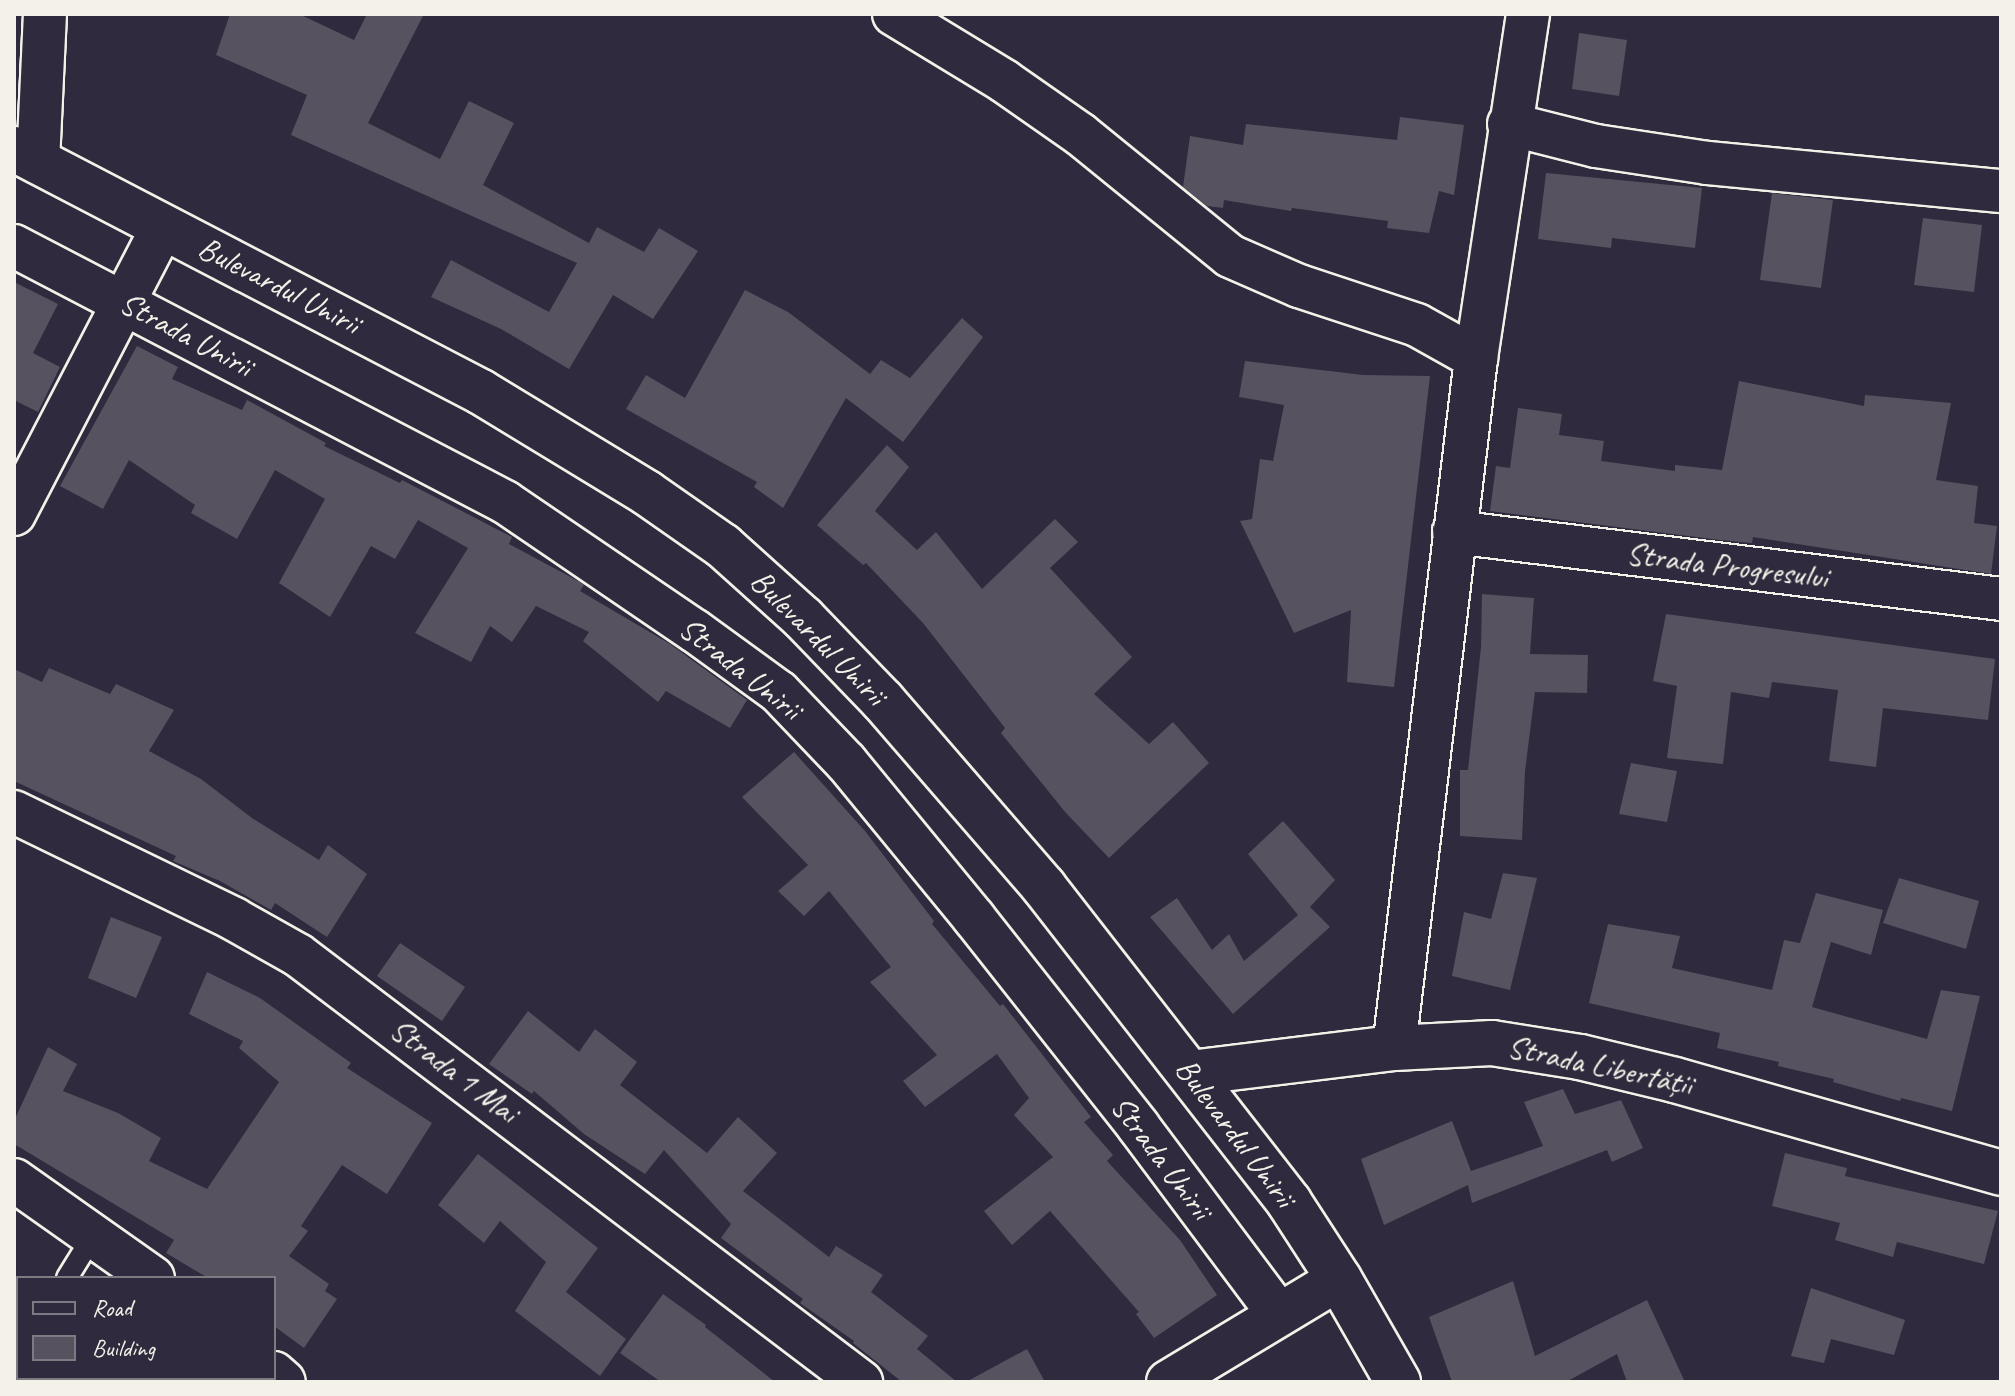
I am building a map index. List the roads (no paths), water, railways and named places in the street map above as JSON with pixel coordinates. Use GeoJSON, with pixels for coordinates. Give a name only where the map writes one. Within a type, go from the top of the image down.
{"type":"FeatureCollection","features":[{"type":"Feature","properties":{"kind":"main road","name":"Bulevardul Unirii"},"geometry":{"type":"LineString","coordinates":[[26,156],[481,392],[647,493],[723,546],[803,618],[965,792],[1044,887],[1289,1202],[1339,1279],[1398,1382]]}},
{"type":"Feature","properties":{"kind":"main road","name":"Strada Libertății"},"geometry":{"type":"LineString","coordinates":[[1190,1073],[1394,1048],[1492,1043],[1580,1057],[1792,1112],[2001,1173]]}},
{"type":"Feature","properties":{"kind":"street"},"geometry":{"type":"LineString","coordinates":[[26,156],[45,14]]}},
{"type":"Feature","properties":{"kind":"street"},"geometry":{"type":"LineString","coordinates":[[894,14],[1004,81],[1080,134],[1230,256],[1299,286],[1417,325],[1476,358]]}},
{"type":"Feature","properties":{"kind":"street"},"geometry":{"type":"LineString","coordinates":[[1394,1048],[1476,358],[1528,14]]}},
{"type":"Feature","properties":{"kind":"street"},"geometry":{"type":"LineString","coordinates":[[1509,124],[1596,146],[1708,163],[2001,191]]}},
{"type":"Feature","properties":{"kind":"street"},"geometry":{"type":"LineString","coordinates":[[14,514],[163,226]]}},
{"type":"Feature","properties":{"kind":"street","name":"Strada Unirii"},"geometry":{"type":"LineString","coordinates":[[14,246],[505,502],[670,613],[779,692],[846,762],[964,906],[1138,1126],[1278,1313]]}},
{"type":"Feature","properties":{"kind":"street","name":"Strada Progresului"},"geometry":{"type":"LineString","coordinates":[[1454,532],[2001,599]]}},
{"type":"Feature","properties":{"kind":"street","name":"Strada 1 Mai"},"geometry":{"type":"LineString","coordinates":[[14,812],[234,919],[298,955],[861,1382]]}},
{"type":"Feature","properties":{"kind":"street"},"geometry":{"type":"LineString","coordinates":[[14,1180],[150,1276]]}},
{"type":"Feature","properties":{"kind":"street"},"geometry":{"type":"LineString","coordinates":[[1168,1382],[1339,1279]]}},
{"type":"Feature","properties":{"kind":"lane"},"geometry":{"type":"LineString","coordinates":[[68,1276],[93,1236]]}}]}
